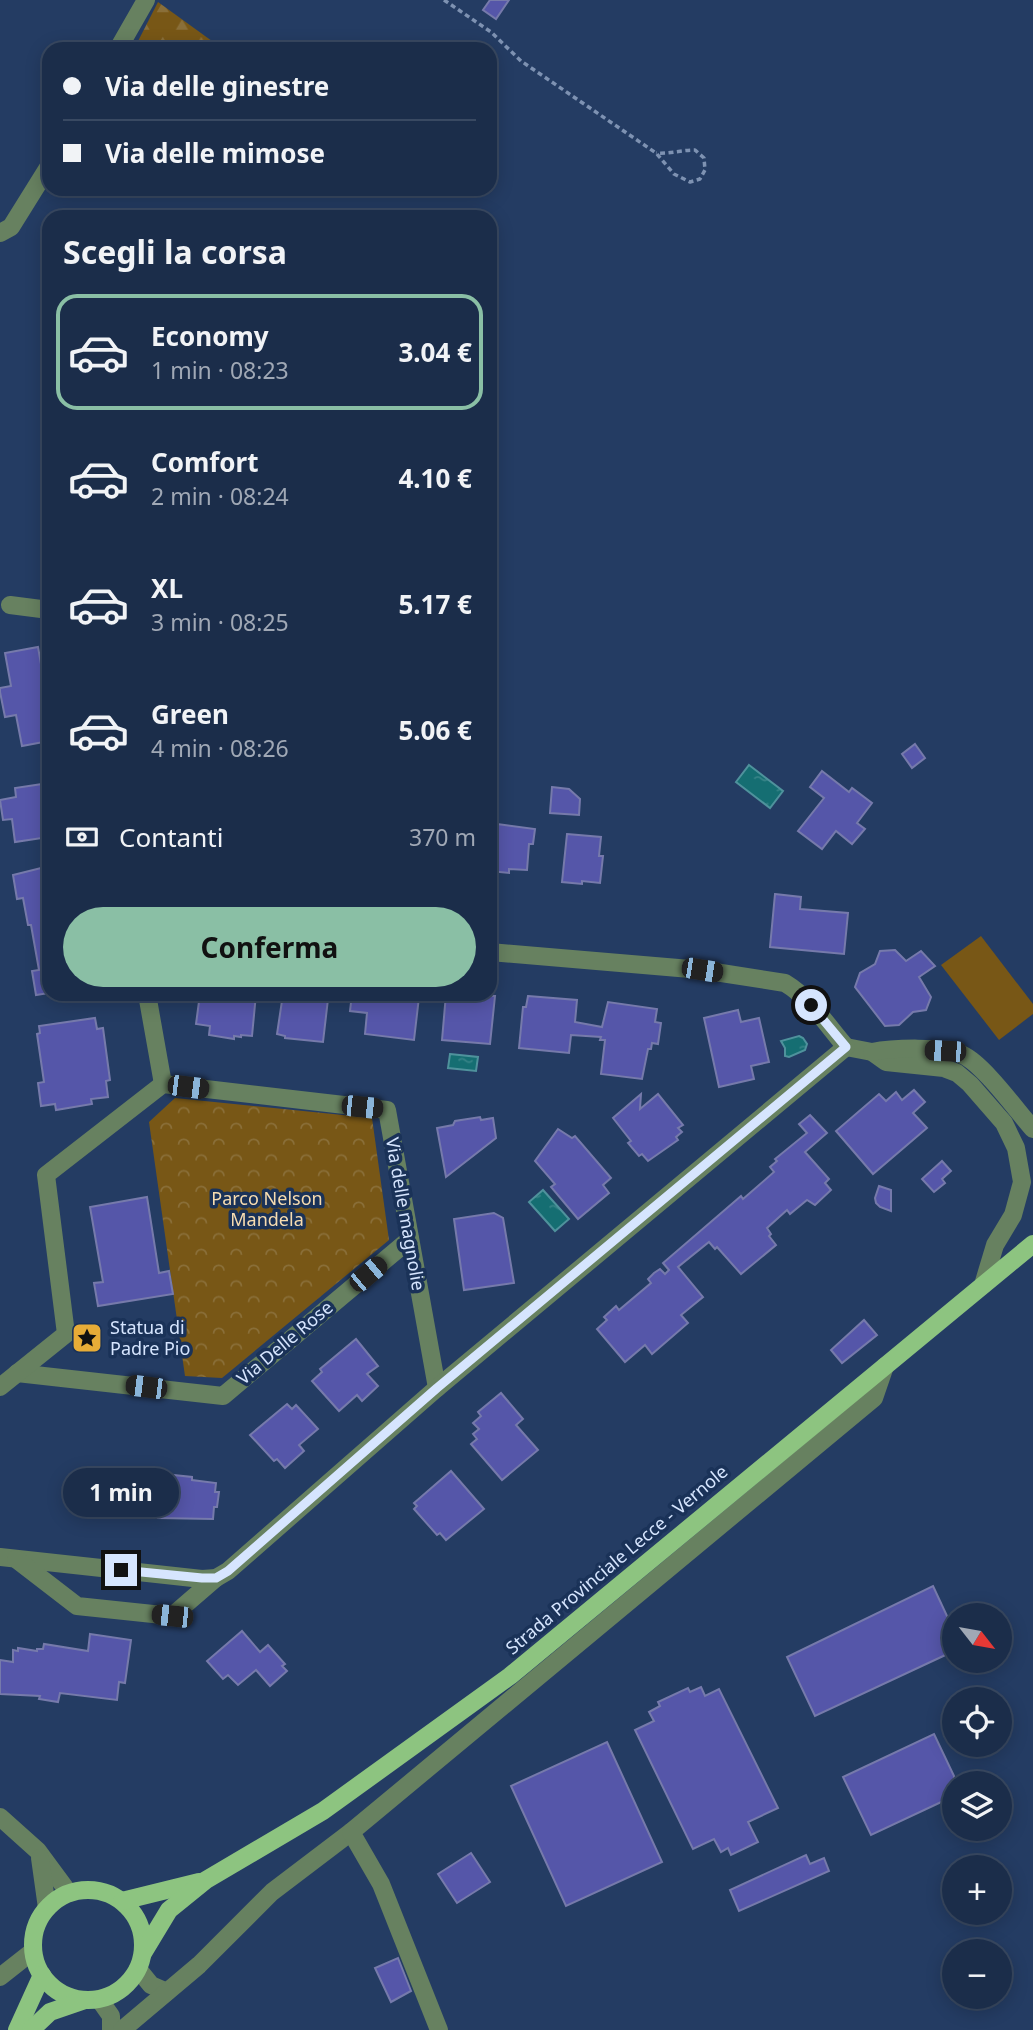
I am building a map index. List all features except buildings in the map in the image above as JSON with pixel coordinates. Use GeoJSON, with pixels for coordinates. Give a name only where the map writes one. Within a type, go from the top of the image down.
{"type":"FeatureCollection","features":[{"type":"Feature","properties":{"kind":"main road","name":"Strada Provinciale Lecce - Vernole"},"geometry":{"type":"LineString","coordinates":[[31,2030],[50,2012],[117,1992],[129,1982],[169,1910],[206,1880],[323,1811],[510,1676],[1033,1244]]}},
{"type":"Feature","properties":{"kind":"main road","name":"Strada Provinciale Lecce - Vernole"},"geometry":{"type":"LineString","coordinates":[[122,1901],[206,1880]]}},
{"type":"Feature","properties":{"kind":"main road"},"geometry":{"type":"LineString","coordinates":[[92,1999],[68,1997],[54,1988],[42,1975],[33,1951],[34,1936],[47,1908],[69,1893],[87,1889],[106,1892],[122,1901],[133,1911],[140,1924],[143,1938],[141,1961]]}},
{"type":"Feature","properties":{"kind":"main road"},"geometry":{"type":"LineString","coordinates":[[17,2030],[42,1975]]}},
{"type":"Feature","properties":{"kind":"street"},"geometry":{"type":"LineString","coordinates":[[122,42],[146,0]]}},
{"type":"Feature","properties":{"kind":"street"},"geometry":{"type":"LineString","coordinates":[[0,233],[11,227],[42,177]]}},
{"type":"Feature","properties":{"kind":"street"},"geometry":{"type":"LineString","coordinates":[[10,605],[42,609]]}},
{"type":"Feature","properties":{"kind":"street"},"geometry":{"type":"LineString","coordinates":[[497,953],[702,970],[785,983],[811,1005],[846,1047],[872,1052],[909,1049],[963,1055],[978,1067],[1033,1129]]}},
{"type":"Feature","properties":{"kind":"street"},"geometry":{"type":"LineString","coordinates":[[0,1387],[66,1334],[46,1175],[163,1084],[147,1001]]}},
{"type":"Feature","properties":{"kind":"street"},"geometry":{"type":"LineString","coordinates":[[7,1557],[78,1606],[172,1616],[228,1571],[437,1388],[846,1047]]}},
{"type":"Feature","properties":{"kind":"street"},"geometry":{"type":"LineString","coordinates":[[872,1052],[886,1062],[944,1068],[957,1073],[1004,1123],[1016,1148],[1021,1182],[1013,1215],[995,1245],[983,1284]]}},
{"type":"Feature","properties":{"kind":"street","name":"Via delle magnolie"},"geometry":{"type":"LineString","coordinates":[[163,1084],[387,1110],[437,1388]]}},
{"type":"Feature","properties":{"kind":"street"},"geometry":{"type":"LineString","coordinates":[[1021,1182],[1033,1199]]}},
{"type":"Feature","properties":{"kind":"street","name":"Via Delle Rose"},"geometry":{"type":"LineString","coordinates":[[17,1373],[223,1396],[410,1239]]}},
{"type":"Feature","properties":{"kind":"street"},"geometry":{"type":"LineString","coordinates":[[121,2030],[199,1965],[272,1892],[351,1832],[874,1398],[886,1366]]}},
{"type":"Feature","properties":{"kind":"street"},"geometry":{"type":"LineString","coordinates":[[7,1557],[216,1578]]}},
{"type":"Feature","properties":{"kind":"street"},"geometry":{"type":"LineString","coordinates":[[0,1817],[38,1851],[69,1893]]}},
{"type":"Feature","properties":{"kind":"street"},"geometry":{"type":"LineString","coordinates":[[351,1832],[381,1884],[439,2030]]}},
{"type":"Feature","properties":{"kind":"street"},"geometry":{"type":"LineString","coordinates":[[38,1851],[47,1908]]}},
{"type":"Feature","properties":{"kind":"street"},"geometry":{"type":"LineString","coordinates":[[0,1977],[33,1951]]}},
{"type":"Feature","properties":{"kind":"street"},"geometry":{"type":"LineString","coordinates":[[141,1961],[151,1985],[167,1992]]}},
{"type":"Feature","properties":{"kind":"street"},"geometry":{"type":"LineString","coordinates":[[92,1999],[111,2016],[111,2030]]}},
{"type":"Feature","properties":{"kind":"path"},"geometry":{"type":"LineString","coordinates":[[444,0],[491,32],[522,61],[656,153],[674,174],[690,182],[700,179],[705,170],[704,158],[695,150],[671,154],[656,153]]}},
{"type":"Feature","properties":{"kind":"green space"},"geometry":{"type":"Polygon","coordinates":[[[158,2],[213,42],[138,42],[158,2]]]}},
{"type":"Feature","properties":{"kind":"green space"},"geometry":{"type":"Polygon","coordinates":[[[981,936],[1033,1004],[1033,1014],[999,1040],[941,965],[981,936]]]}},
{"type":"Feature","properties":{"kind":"green space","name":"Parco Nelson Mandela"},"geometry":{"type":"Polygon","coordinates":[[[175,1098],[372,1118],[389,1240],[222,1378],[185,1376],[149,1122],[175,1098]]]}},
{"type":"Feature","properties":{"kind":"water"},"geometry":{"type":"Polygon","coordinates":[[[749,765],[783,791],[770,808],[736,782],[749,765]]]}},
{"type":"Feature","properties":{"kind":"water"},"geometry":{"type":"Polygon","coordinates":[[[799,1036],[807,1044],[805,1050],[789,1057],[785,1056],[781,1041],[799,1036]]]}},
{"type":"Feature","properties":{"kind":"water"},"geometry":{"type":"Polygon","coordinates":[[[450,1054],[478,1057],[476,1071],[448,1068],[450,1054]]]}},
{"type":"Feature","properties":{"kind":"water"},"geometry":{"type":"Polygon","coordinates":[[[543,1190],[569,1219],[555,1231],[529,1202],[543,1190]]]}},
{"type":"Feature","properties":{"kind":"place","name":"Statua di Padre Pio"},"geometry":{"type":"Point","coordinates":[87,1338]}},
{"type":"Feature","properties":{"kind":"route"},"geometry":{"type":"LineString","coordinates":[[121,1570],[202,1578],[216,1578],[228,1571],[437,1388],[846,1047],[811,1005]]}}]}
